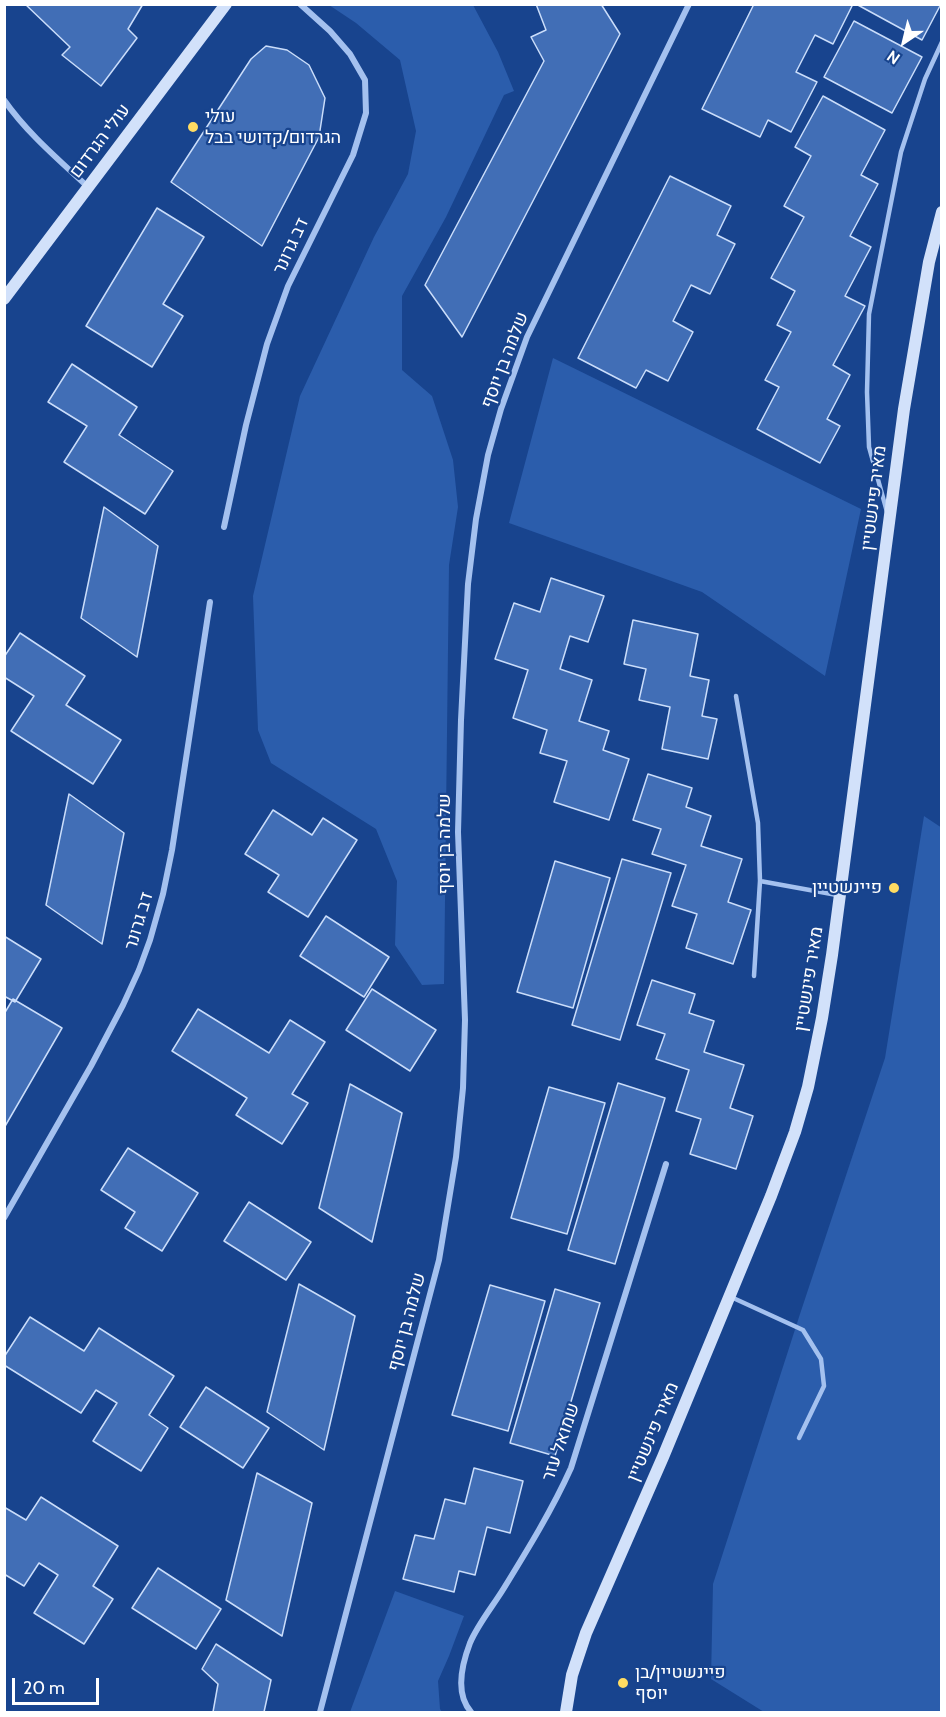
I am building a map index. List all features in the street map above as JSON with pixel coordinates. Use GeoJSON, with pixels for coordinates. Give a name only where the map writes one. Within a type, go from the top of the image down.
{"type":"FeatureCollection","features":[{"type":"Feature","properties":{"kind":"street","name":"עולי הגרדום"},"geometry":{"type":"LineString","coordinates":[[4,299],[226,4]]}},
{"type":"Feature","properties":{"kind":"street","name":"דב גרונר"},"geometry":{"type":"LineString","coordinates":[[224,527],[246,425],[267,344],[288,286],[353,155],[366,113],[365,80],[350,54],[330,31],[300,4]]}},
{"type":"Feature","properties":{"kind":"street","name":"שלמה בן יוסף"},"geometry":{"type":"LineString","coordinates":[[320,1713],[439,1260],[456,1157],[464,1088],[465,1020],[458,832],[461,720],[468,584],[476,519],[488,455],[526,337],[689,4]]}},
{"type":"Feature","properties":{"kind":"street"},"geometry":{"type":"LineString","coordinates":[[4,100],[14,114],[88,187]]}},
{"type":"Feature","properties":{"kind":"street","name":"מאיר פינשטיין"},"geometry":{"type":"LineString","coordinates":[[566,1713],[572,1675],[586,1633],[663,1457],[771,1197],[795,1132],[808,1087],[822,1018],[840,896],[904,409],[929,262],[942,212]]}},
{"type":"Feature","properties":{"kind":"street","name":"דב גרונר"},"geometry":{"type":"LineString","coordinates":[[4,1218],[112,1025],[139,970],[150,940],[164,894],[172,849],[210,602]]}},
{"type":"Feature","properties":{"kind":"street","name":"שמואל עזר"},"geometry":{"type":"LineString","coordinates":[[471,1713],[465,1705],[461,1676],[471,1642],[534,1540],[571,1468],[666,1164]]}},
{"type":"Feature","properties":{"kind":"lane"},"geometry":{"type":"LineString","coordinates":[[889,520],[869,447],[867,392],[869,314],[901,152],[925,80],[942,42]]}},
{"type":"Feature","properties":{"kind":"lane"},"geometry":{"type":"LineString","coordinates":[[736,696],[758,823],[760,880],[754,976]]}},
{"type":"Feature","properties":{"kind":"lane"},"geometry":{"type":"LineString","coordinates":[[760,880],[840,896]]}},
{"type":"Feature","properties":{"kind":"lane"},"geometry":{"type":"LineString","coordinates":[[729,1296],[803,1330],[821,1359],[824,1386],[799,1438]]}},
{"type":"Feature","properties":{"kind":"shaded area"},"geometry":{"type":"Polygon","coordinates":[[[329,5],[473,5],[498,52],[514,91],[504,95],[446,217],[402,296],[402,370],[432,396],[453,460],[458,507],[449,565],[444,984],[422,985],[395,945],[397,881],[376,829],[271,763],[258,730],[253,596],[300,396],[374,237],[408,174],[416,131],[400,60],[356,23],[329,5]]]}},
{"type":"Feature","properties":{"kind":"shaded area"},"geometry":{"type":"Polygon","coordinates":[[[553,358],[861,509],[825,676],[702,592],[509,523],[553,358]]]}},
{"type":"Feature","properties":{"kind":"shaded area"},"geometry":{"type":"Polygon","coordinates":[[[924,816],[942,828],[941,1712],[764,1712],[711,1679],[713,1584],[885,1058],[924,816]]]}},
{"type":"Feature","properties":{"kind":"shaded area"},"geometry":{"type":"Polygon","coordinates":[[[395,1591],[464,1616],[438,1681],[442,1712],[350,1712],[395,1591]]]}},
{"type":"Feature","properties":{"kind":"building"},"geometry":{"type":"Polygon","coordinates":[[[25,4],[143,4],[128,29],[137,38],[101,86],[62,55],[70,47],[25,4]]]}},
{"type":"Feature","properties":{"kind":"building"},"geometry":{"type":"Polygon","coordinates":[[[536,4],[601,4],[620,34],[462,337],[425,285],[544,61],[531,37],[546,30],[536,4]]]}},
{"type":"Feature","properties":{"kind":"building"},"geometry":{"type":"Polygon","coordinates":[[[754,4],[853,4],[833,44],[815,35],[796,72],[817,82],[791,132],[768,120],[760,137],[702,109],[754,4]]]}},
{"type":"Feature","properties":{"kind":"building"},"geometry":{"type":"Polygon","coordinates":[[[856,4],[941,4],[922,40],[856,4]]]}},
{"type":"Feature","properties":{"kind":"building"},"geometry":{"type":"Polygon","coordinates":[[[854,21],[922,57],[892,113],[824,77],[854,21]]]}},
{"type":"Feature","properties":{"kind":"building"},"geometry":{"type":"Polygon","coordinates":[[[266,46],[287,50],[309,65],[325,98],[319,137],[262,246],[171,182],[251,59],[266,46]]]}},
{"type":"Feature","properties":{"kind":"building"},"geometry":{"type":"Polygon","coordinates":[[[823,96],[885,130],[861,175],[878,184],[850,236],[871,247],[845,296],[865,306],[833,365],[850,375],[827,419],[840,426],[820,463],[757,429],[779,387],[765,380],[791,332],[777,325],[795,291],[771,278],[804,217],[784,206],[811,156],[795,147],[823,96]]]}},
{"type":"Feature","properties":{"kind":"building"},"geometry":{"type":"Polygon","coordinates":[[[670,176],[731,206],[717,235],[735,244],[710,294],[691,285],[673,321],[693,332],[668,381],[646,370],[636,388],[578,358],[670,176]]]}},
{"type":"Feature","properties":{"kind":"building"},"geometry":{"type":"Polygon","coordinates":[[[157,208],[204,237],[163,304],[183,316],[152,367],[86,326],[157,208]]]}},
{"type":"Feature","properties":{"kind":"building"},"geometry":{"type":"Polygon","coordinates":[[[72,364],[137,407],[119,435],[173,471],[145,514],[64,462],[87,426],[48,402],[72,364]]]}},
{"type":"Feature","properties":{"kind":"building"},"geometry":{"type":"Polygon","coordinates":[[[104,507],[158,546],[137,657],[81,618],[104,507]]]}},
{"type":"Feature","properties":{"kind":"building"},"geometry":{"type":"Polygon","coordinates":[[[551,578],[604,596],[588,642],[570,636],[560,669],[592,680],[579,721],[609,731],[603,750],[629,759],[609,820],[554,802],[567,761],[540,753],[547,730],[513,718],[528,670],[495,659],[514,603],[540,612],[551,578]]]}},
{"type":"Feature","properties":{"kind":"building"},"geometry":{"type":"Polygon","coordinates":[[[633,620],[698,634],[690,676],[709,680],[702,716],[717,719],[708,759],[662,749],[670,707],[639,700],[646,669],[624,664],[633,620]]]}},
{"type":"Feature","properties":{"kind":"building"},"geometry":{"type":"Polygon","coordinates":[[[20,633],[85,676],[66,705],[121,740],[93,784],[11,731],[34,696],[4,677],[4,657],[20,633]]]}},
{"type":"Feature","properties":{"kind":"building"},"geometry":{"type":"Polygon","coordinates":[[[648,774],[692,788],[686,807],[711,816],[701,846],[742,859],[728,902],[751,910],[733,964],[686,948],[697,914],[672,906],[686,865],[652,854],[661,829],[633,820],[648,774]]]}},
{"type":"Feature","properties":{"kind":"building"},"geometry":{"type":"Polygon","coordinates":[[[69,794],[124,833],[102,944],[46,905],[69,794]]]}},
{"type":"Feature","properties":{"kind":"building"},"geometry":{"type":"Polygon","coordinates":[[[273,810],[312,835],[323,818],[357,840],[308,917],[268,892],[279,875],[245,854],[273,810]]]}},
{"type":"Feature","properties":{"kind":"building"},"geometry":{"type":"Polygon","coordinates":[[[622,859],[671,873],[620,1040],[572,1025],[622,859]]]}},
{"type":"Feature","properties":{"kind":"building"},"geometry":{"type":"Polygon","coordinates":[[[555,861],[610,878],[573,1008],[517,992],[555,861]]]}},
{"type":"Feature","properties":{"kind":"building"},"geometry":{"type":"Polygon","coordinates":[[[326,916],[389,957],[364,997],[300,956],[326,916]]]}},
{"type":"Feature","properties":{"kind":"building"},"geometry":{"type":"Polygon","coordinates":[[[4,936],[41,959],[15,1002],[4,996],[4,936]]]}},
{"type":"Feature","properties":{"kind":"building"},"geometry":{"type":"Polygon","coordinates":[[[652,980],[695,994],[689,1013],[714,1021],[704,1052],[744,1065],[730,1108],[753,1116],[736,1169],[690,1154],[701,1119],[676,1111],[689,1070],[656,1059],[665,1034],[637,1025],[652,980]]]}},
{"type":"Feature","properties":{"kind":"building"},"geometry":{"type":"Polygon","coordinates":[[[372,989],[436,1030],[410,1071],[346,1030],[372,989]]]}},
{"type":"Feature","properties":{"kind":"building"},"geometry":{"type":"Polygon","coordinates":[[[13,999],[62,1028],[4,1128],[4,1014],[13,999]]]}},
{"type":"Feature","properties":{"kind":"building"},"geometry":{"type":"Polygon","coordinates":[[[198,1009],[269,1053],[290,1020],[325,1042],[292,1094],[308,1103],[282,1144],[236,1115],[247,1098],[172,1051],[198,1009]]]}},
{"type":"Feature","properties":{"kind":"building"},"geometry":{"type":"Polygon","coordinates":[[[618,1083],[665,1098],[615,1264],[568,1250],[618,1083]]]}},
{"type":"Feature","properties":{"kind":"building"},"geometry":{"type":"Polygon","coordinates":[[[350,1084],[402,1113],[372,1242],[319,1208],[350,1084]]]}},
{"type":"Feature","properties":{"kind":"building"},"geometry":{"type":"Polygon","coordinates":[[[549,1087],[605,1103],[567,1234],[511,1218],[549,1087]]]}},
{"type":"Feature","properties":{"kind":"building"},"geometry":{"type":"Polygon","coordinates":[[[128,1148],[198,1193],[162,1251],[125,1228],[135,1212],[101,1190],[128,1148]]]}},
{"type":"Feature","properties":{"kind":"building"},"geometry":{"type":"Polygon","coordinates":[[[249,1202],[311,1242],[286,1280],[224,1241],[249,1202]]]}},
{"type":"Feature","properties":{"kind":"building"},"geometry":{"type":"Polygon","coordinates":[[[299,1284],[355,1316],[324,1450],[267,1412],[299,1284]]]}},
{"type":"Feature","properties":{"kind":"building"},"geometry":{"type":"Polygon","coordinates":[[[490,1285],[545,1301],[508,1431],[452,1415],[490,1285]]]}},
{"type":"Feature","properties":{"kind":"building"},"geometry":{"type":"Polygon","coordinates":[[[555,1289],[600,1303],[555,1456],[510,1443],[555,1289]]]}},
{"type":"Feature","properties":{"kind":"building"},"geometry":{"type":"Polygon","coordinates":[[[30,1317],[84,1351],[99,1328],[174,1376],[149,1415],[168,1428],[141,1471],[93,1441],[117,1403],[96,1390],[81,1413],[4,1365],[4,1357],[30,1317]]]}},
{"type":"Feature","properties":{"kind":"building"},"geometry":{"type":"Polygon","coordinates":[[[206,1387],[269,1428],[243,1468],[180,1427],[206,1387]]]}},
{"type":"Feature","properties":{"kind":"building"},"geometry":{"type":"Polygon","coordinates":[[[474,1468],[523,1481],[510,1533],[487,1527],[475,1575],[459,1571],[454,1592],[403,1579],[415,1535],[434,1539],[445,1499],[465,1504],[474,1468]]]}},
{"type":"Feature","properties":{"kind":"building"},"geometry":{"type":"Polygon","coordinates":[[[257,1473],[312,1503],[282,1636],[226,1600],[257,1473]]]}},
{"type":"Feature","properties":{"kind":"building"},"geometry":{"type":"Polygon","coordinates":[[[41,1497],[118,1546],[93,1586],[113,1599],[84,1644],[34,1613],[58,1575],[39,1563],[24,1586],[4,1574],[4,1507],[26,1520],[41,1497]]]}},
{"type":"Feature","properties":{"kind":"building"},"geometry":{"type":"Polygon","coordinates":[[[158,1568],[221,1609],[196,1649],[132,1608],[158,1568]]]}},
{"type":"Feature","properties":{"kind":"building"},"geometry":{"type":"Polygon","coordinates":[[[216,1644],[271,1680],[264,1712],[213,1712],[218,1684],[202,1669],[216,1644]]]}},
{"type":"Feature","properties":{"kind":"place","name":"עולי הגרדום/קדושי בבל"},"geometry":{"type":"Point","coordinates":[193,127]}},
{"type":"Feature","properties":{"kind":"place","name":"פיינשטיין"},"geometry":{"type":"Point","coordinates":[894,888]}},
{"type":"Feature","properties":{"kind":"place","name":"פיינשטיין/בן יוסף"},"geometry":{"type":"Point","coordinates":[623,1683]}}]}
